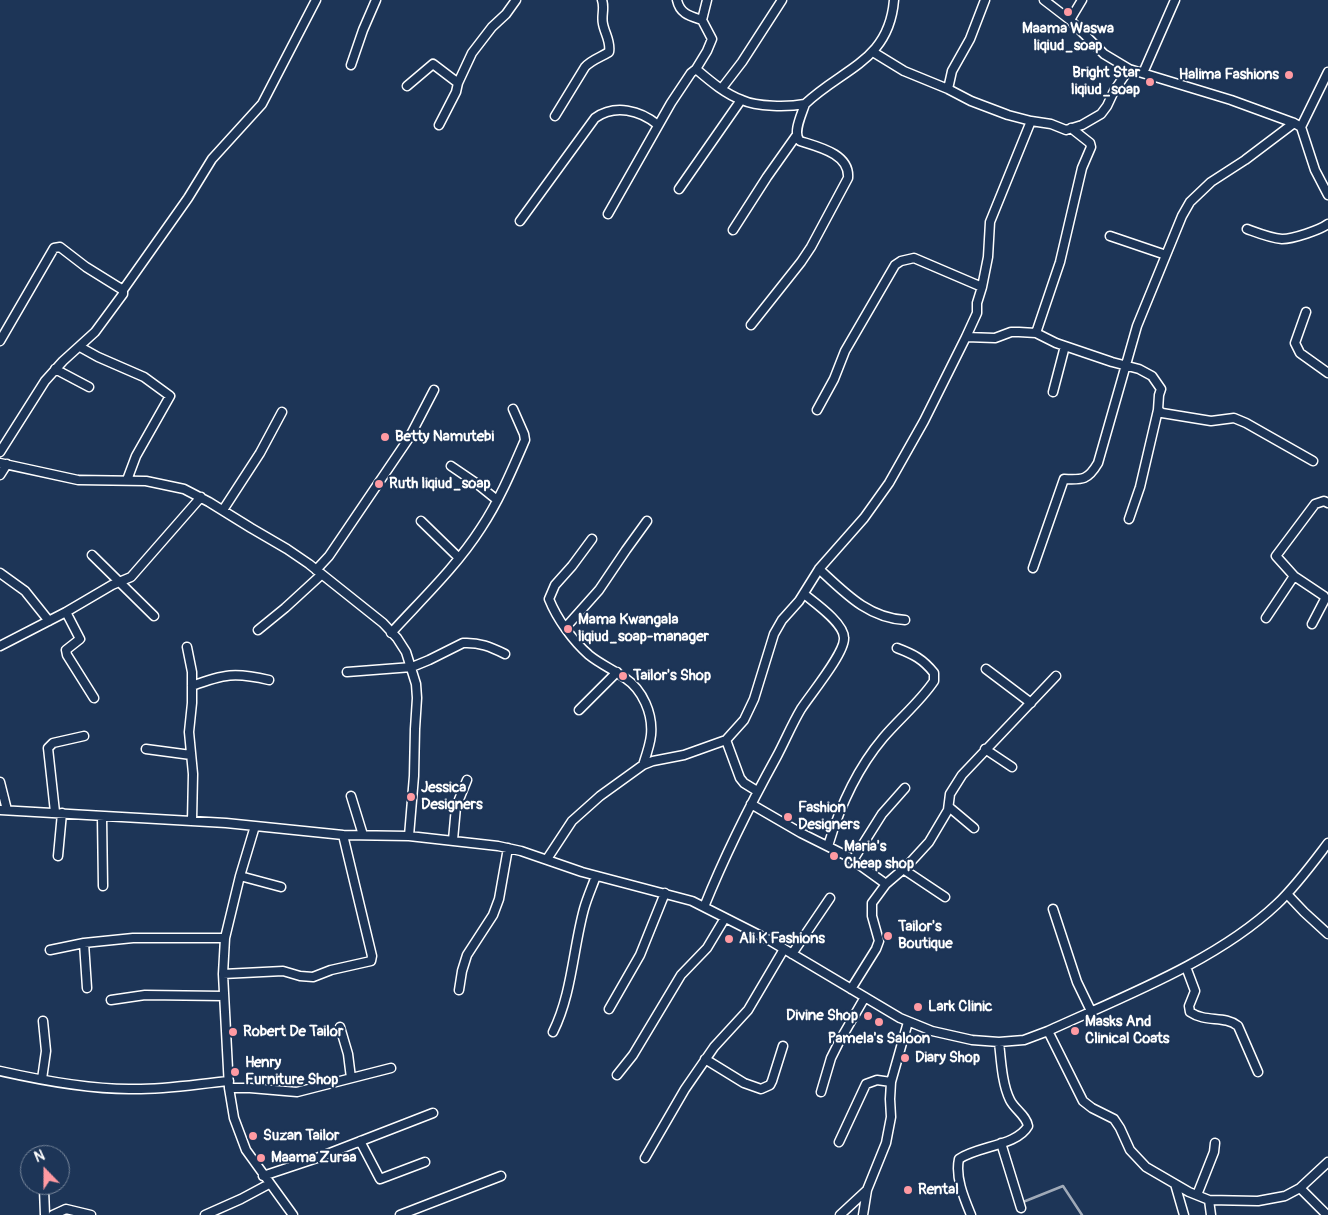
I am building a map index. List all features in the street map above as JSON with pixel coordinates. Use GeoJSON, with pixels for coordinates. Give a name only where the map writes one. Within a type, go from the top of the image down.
{"type":"FeatureCollection","features":[{"type":"Feature","properties":{"kind":"street"},"geometry":{"type":"LineString","coordinates":[[0,452],[45,381],[55,369],[95,332],[108,315],[123,294],[123,290],[188,198],[212,158],[262,104],[316,0]]}},
{"type":"Feature","properties":{"kind":"street"},"geometry":{"type":"LineString","coordinates":[[351,65],[376,0]]}},
{"type":"Feature","properties":{"kind":"street"},"geometry":{"type":"LineString","coordinates":[[439,125],[456,92],[458,83],[472,53],[516,0]]}},
{"type":"Feature","properties":{"kind":"street"},"geometry":{"type":"LineString","coordinates":[[555,116],[589,63],[609,52],[610,46],[603,23],[604,6],[602,0]]}},
{"type":"Feature","properties":{"kind":"street"},"geometry":{"type":"LineString","coordinates":[[677,0],[682,12],[702,20]]}},
{"type":"Feature","properties":{"kind":"street"},"geometry":{"type":"LineString","coordinates":[[608,214],[658,125],[680,89],[707,51],[712,39],[702,20],[706,0]]}},
{"type":"Feature","properties":{"kind":"street"},"geometry":{"type":"LineString","coordinates":[[722,88],[742,62],[782,0]]}},
{"type":"Feature","properties":{"kind":"street"},"geometry":{"type":"LineString","coordinates":[[733,230],[796,136],[805,104],[819,91],[873,52],[884,38],[894,0]]}},
{"type":"Feature","properties":{"kind":"street"},"geometry":{"type":"LineString","coordinates":[[948,89],[952,71],[970,39],[985,0]]}},
{"type":"Feature","properties":{"kind":"street"},"geometry":{"type":"LineString","coordinates":[[1044,0],[1070,20],[1104,54],[1129,69],[1231,100],[1298,125],[1315,170],[1328,195]]}},
{"type":"Feature","properties":{"kind":"street"},"geometry":{"type":"LineString","coordinates":[[1070,20],[1082,0]]}},
{"type":"Feature","properties":{"kind":"street"},"geometry":{"type":"LineString","coordinates":[[1142,73],[1175,0]]}},
{"type":"Feature","properties":{"kind":"street"},"geometry":{"type":"LineString","coordinates":[[873,52],[904,71],[948,89],[971,101],[1008,115],[1051,124],[1066,130],[1082,125],[1101,114],[1129,69]]}},
{"type":"Feature","properties":{"kind":"street"},"geometry":{"type":"LineString","coordinates":[[408,86],[433,64],[458,83]]}},
{"type":"Feature","properties":{"kind":"street"},"geometry":{"type":"LineString","coordinates":[[696,68],[741,100],[754,104],[805,104]]}},
{"type":"Feature","properties":{"kind":"street"},"geometry":{"type":"LineString","coordinates":[[1033,568],[1064,479],[1082,480],[1092,472],[1098,463],[1137,326],[1182,216],[1190,202],[1211,182],[1298,125],[1328,72]]}},
{"type":"Feature","properties":{"kind":"street"},"geometry":{"type":"LineString","coordinates":[[679,189],[741,100]]}},
{"type":"Feature","properties":{"kind":"street"},"geometry":{"type":"LineString","coordinates":[[520,221],[595,118],[620,110],[634,111],[658,125]]}},
{"type":"Feature","properties":{"kind":"street"},"geometry":{"type":"LineString","coordinates":[[547,860],[572,821],[600,796],[644,765],[653,761],[684,755],[726,740],[744,720],[751,706],[774,634],[782,620],[804,594],[819,570],[864,518],[895,474],[966,338],[977,313],[977,303],[988,257],[990,222],[1031,121]]}},
{"type":"Feature","properties":{"kind":"street"},"geometry":{"type":"LineString","coordinates":[[1036,333],[1060,262],[1082,168],[1091,146],[1090,143],[1071,128]]}},
{"type":"Feature","properties":{"kind":"street"},"geometry":{"type":"LineString","coordinates":[[751,325],[806,254],[848,178],[849,171],[841,158],[826,150],[800,141],[796,136]]}},
{"type":"Feature","properties":{"kind":"street"},"geometry":{"type":"LineString","coordinates":[[1247,229],[1262,235],[1283,239],[1322,229],[1328,224]]}},
{"type":"Feature","properties":{"kind":"street"},"geometry":{"type":"LineString","coordinates":[[1110,236],[1166,255]]}},
{"type":"Feature","properties":{"kind":"street"},"geometry":{"type":"LineString","coordinates":[[0,341],[54,248],[60,247],[86,267],[123,290]]}},
{"type":"Feature","properties":{"kind":"street"},"geometry":{"type":"LineString","coordinates":[[817,410],[834,379],[845,351],[895,265],[901,261],[914,258],[982,286]]}},
{"type":"Feature","properties":{"kind":"street"},"geometry":{"type":"LineString","coordinates":[[1306,312],[1295,343],[1300,353],[1328,374]]}},
{"type":"Feature","properties":{"kind":"street"},"geometry":{"type":"LineString","coordinates":[[966,338],[995,338],[1012,332],[1036,333],[1065,346],[1112,362],[1140,369],[1152,376],[1161,389],[1158,410],[1140,487],[1129,519]]}},
{"type":"Feature","properties":{"kind":"street"},"geometry":{"type":"LineString","coordinates":[[1053,392],[1065,346]]}},
{"type":"Feature","properties":{"kind":"street"},"geometry":{"type":"LineString","coordinates":[[80,347],[106,361],[144,377],[170,396],[136,456],[127,480]]}},
{"type":"Feature","properties":{"kind":"street"},"geometry":{"type":"LineString","coordinates":[[55,369],[89,387]]}},
{"type":"Feature","properties":{"kind":"street"},"geometry":{"type":"LineString","coordinates":[[258,630],[286,608],[319,572],[408,438],[434,390]]}},
{"type":"Feature","properties":{"kind":"street"},"geometry":{"type":"LineString","coordinates":[[391,632],[437,584],[480,529],[497,500],[525,440],[513,409]]}},
{"type":"Feature","properties":{"kind":"street"},"geometry":{"type":"LineString","coordinates":[[1158,410],[1172,415],[1205,421],[1234,418],[1313,461]]}},
{"type":"Feature","properties":{"kind":"street"},"geometry":{"type":"LineString","coordinates":[[223,510],[260,453],[282,412]]}},
{"type":"Feature","properties":{"kind":"street"},"geometry":{"type":"LineString","coordinates":[[0,475],[3,464],[78,480],[146,481],[184,489],[287,549],[383,623],[406,652],[412,667],[417,698],[414,776],[408,836]]}},
{"type":"Feature","properties":{"kind":"street"},"geometry":{"type":"LineString","coordinates":[[451,466],[497,500]]}},
{"type":"Feature","properties":{"kind":"street"},"geometry":{"type":"LineString","coordinates":[[0,646],[66,612],[118,582],[131,577],[201,498]]}},
{"type":"Feature","properties":{"kind":"street"},"geometry":{"type":"LineString","coordinates":[[1312,624],[1325,599],[1324,596],[1294,576],[1276,556],[1315,504],[1324,501],[1328,503]]}},
{"type":"Feature","properties":{"kind":"street"},"geometry":{"type":"LineString","coordinates":[[421,521],[458,557]]}},
{"type":"Feature","properties":{"kind":"street"},"geometry":{"type":"LineString","coordinates":[[566,627],[602,586],[647,521]]}},
{"type":"Feature","properties":{"kind":"street"},"geometry":{"type":"LineString","coordinates":[[592,539],[555,585],[549,595],[551,604],[566,627],[590,656],[626,678],[636,687],[647,706],[651,719],[651,736],[644,765]]}},
{"type":"Feature","properties":{"kind":"street"},"geometry":{"type":"LineString","coordinates":[[92,555],[154,616]]}},
{"type":"Feature","properties":{"kind":"street"},"geometry":{"type":"LineString","coordinates":[[819,570],[858,605],[905,620]]}},
{"type":"Feature","properties":{"kind":"street"},"geometry":{"type":"LineString","coordinates":[[0,573],[24,591],[49,621]]}},
{"type":"Feature","properties":{"kind":"street"},"geometry":{"type":"LineString","coordinates":[[1266,618],[1294,576]]}},
{"type":"Feature","properties":{"kind":"street"},"geometry":{"type":"LineString","coordinates":[[704,907],[744,815],[793,723],[830,668],[844,642],[843,633],[838,624],[804,594]]}},
{"type":"Feature","properties":{"kind":"street"},"geometry":{"type":"LineString","coordinates":[[66,612],[80,639],[66,650],[67,655],[94,698]]}},
{"type":"Feature","properties":{"kind":"street"},"geometry":{"type":"LineString","coordinates":[[348,672],[412,667],[463,643],[480,643],[505,654]]}},
{"type":"Feature","properties":{"kind":"street"},"geometry":{"type":"LineString","coordinates":[[187,647],[191,664],[192,686],[189,732],[193,774],[192,821]]}},
{"type":"Feature","properties":{"kind":"street"},"geometry":{"type":"LineString","coordinates":[[828,846],[842,804],[862,764],[934,681],[934,673],[923,661],[917,656],[897,648]]}},
{"type":"Feature","properties":{"kind":"street"},"geometry":{"type":"LineString","coordinates":[[986,669],[1031,703]]}},
{"type":"Feature","properties":{"kind":"street"},"geometry":{"type":"LineString","coordinates":[[578,710],[617,672]]}},
{"type":"Feature","properties":{"kind":"street"},"geometry":{"type":"LineString","coordinates":[[192,686],[211,679],[235,674],[269,680]]}},
{"type":"Feature","properties":{"kind":"street"},"geometry":{"type":"LineString","coordinates":[[851,989],[879,941],[872,916],[872,903],[886,884],[904,869],[929,842],[949,806],[949,798],[955,785],[985,749],[1056,676]]}},
{"type":"Feature","properties":{"kind":"street"},"geometry":{"type":"LineString","coordinates":[[58,856],[59,812],[48,748],[54,743],[84,736]]}},
{"type":"Feature","properties":{"kind":"street"},"geometry":{"type":"LineString","coordinates":[[726,740],[740,778],[744,783],[757,791]]}},
{"type":"Feature","properties":{"kind":"street"},"geometry":{"type":"LineString","coordinates":[[146,749],[191,755]]}},
{"type":"Feature","properties":{"kind":"street"},"geometry":{"type":"LineString","coordinates":[[985,749],[1012,767]]}},
{"type":"Feature","properties":{"kind":"street"},"geometry":{"type":"LineString","coordinates":[[453,840],[456,807],[467,780]]}},
{"type":"Feature","properties":{"kind":"street"},"geometry":{"type":"LineString","coordinates":[[0,782],[4,810],[192,821],[343,835],[408,836],[508,848],[596,876],[692,901],[784,949],[908,1022],[952,1036],[1000,1042],[1024,1040],[1048,1031],[1186,967],[1227,943],[1263,916],[1287,894],[1328,843]]}},
{"type":"Feature","properties":{"kind":"street"},"geometry":{"type":"LineString","coordinates":[[853,860],[882,814],[905,788]]}},
{"type":"Feature","properties":{"kind":"street"},"geometry":{"type":"LineString","coordinates":[[352,796],[363,835]]}},
{"type":"Feature","properties":{"kind":"street"},"geometry":{"type":"LineString","coordinates":[[751,804],[800,833],[853,860],[886,884]]}},
{"type":"Feature","properties":{"kind":"street"},"geometry":{"type":"LineString","coordinates":[[949,806],[974,828]]}},
{"type":"Feature","properties":{"kind":"street"},"geometry":{"type":"LineString","coordinates":[[102,817],[103,886]]}},
{"type":"Feature","properties":{"kind":"street"},"geometry":{"type":"LineString","coordinates":[[255,826],[240,876],[225,938],[223,974],[229,1084],[234,1118],[246,1150],[293,1215]]}},
{"type":"Feature","properties":{"kind":"street"},"geometry":{"type":"LineString","coordinates":[[223,974],[283,971],[312,977],[331,970],[371,961],[372,956],[343,835]]}},
{"type":"Feature","properties":{"kind":"street"},"geometry":{"type":"LineString","coordinates":[[459,990],[467,955],[497,907],[502,892],[508,848]]}},
{"type":"Feature","properties":{"kind":"street"},"geometry":{"type":"LineString","coordinates":[[904,869],[945,898]]}},
{"type":"Feature","properties":{"kind":"street"},"geometry":{"type":"LineString","coordinates":[[240,876],[281,887]]}},
{"type":"Feature","properties":{"kind":"street"},"geometry":{"type":"LineString","coordinates":[[553,1032],[560,1018],[584,908],[596,876]]}},
{"type":"Feature","properties":{"kind":"street"},"geometry":{"type":"LineString","coordinates":[[609,1009],[640,955],[665,893]]}},
{"type":"Feature","properties":{"kind":"street"},"geometry":{"type":"LineString","coordinates":[[1287,894],[1328,934]]}},
{"type":"Feature","properties":{"kind":"street"},"geometry":{"type":"LineString","coordinates":[[792,954],[830,898]]}},
{"type":"Feature","properties":{"kind":"street"},"geometry":{"type":"LineString","coordinates":[[1053,909],[1077,982],[1091,1011]]}},
{"type":"Feature","properties":{"kind":"street"},"geometry":{"type":"LineString","coordinates":[[617,1075],[633,1055],[681,975],[707,948],[726,918]]}},
{"type":"Feature","properties":{"kind":"street"},"geometry":{"type":"LineString","coordinates":[[50,950],[84,943],[133,938],[225,938]]}},
{"type":"Feature","properties":{"kind":"street"},"geometry":{"type":"LineString","coordinates":[[84,943],[87,988]]}},
{"type":"Feature","properties":{"kind":"street"},"geometry":{"type":"LineString","coordinates":[[645,1158],[685,1089],[722,1038],[748,1010],[784,949]]}},
{"type":"Feature","properties":{"kind":"street"},"geometry":{"type":"LineString","coordinates":[[1186,967],[1195,991],[1188,1006],[1190,1012],[1200,1018],[1232,1022],[1238,1026],[1258,1072]]}},
{"type":"Feature","properties":{"kind":"street"},"geometry":{"type":"LineString","coordinates":[[111,1000],[145,995],[224,996]]}},
{"type":"Feature","properties":{"kind":"street"},"geometry":{"type":"LineString","coordinates":[[821,1092],[831,1058],[865,997]]}},
{"type":"Feature","properties":{"kind":"street"},"geometry":{"type":"LineString","coordinates":[[42,1079],[46,1051],[43,1021]]}},
{"type":"Feature","properties":{"kind":"street"},"geometry":{"type":"LineString","coordinates":[[863,1215],[867,1190],[890,1128],[891,1082],[908,1022]]}},
{"type":"Feature","properties":{"kind":"street"},"geometry":{"type":"LineString","coordinates":[[340,1027],[348,1054],[351,1078]]}},
{"type":"Feature","properties":{"kind":"street"},"geometry":{"type":"LineString","coordinates":[[1048,1031],[1083,1101],[1092,1108],[1114,1119],[1134,1155],[1146,1166],[1197,1195],[1209,1200],[1244,1202],[1268,1200],[1284,1196],[1300,1188],[1328,1162]]}},
{"type":"Feature","properties":{"kind":"street"},"geometry":{"type":"LineString","coordinates":[[970,1215],[962,1188],[959,1158],[1001,1143],[1023,1132],[1028,1126],[1026,1120],[1013,1105],[1008,1095],[1000,1042]]}},
{"type":"Feature","properties":{"kind":"street"},"geometry":{"type":"LineString","coordinates":[[706,1059],[744,1083],[761,1089],[770,1085],[783,1046]]}},
{"type":"Feature","properties":{"kind":"street"},"geometry":{"type":"LineString","coordinates":[[0,1071],[42,1079],[130,1090],[229,1084],[250,1088],[297,1092],[391,1068]]}},
{"type":"Feature","properties":{"kind":"street"},"geometry":{"type":"LineString","coordinates":[[839,1142],[866,1084],[877,1080],[891,1082]]}},
{"type":"Feature","properties":{"kind":"street"},"geometry":{"type":"LineString","coordinates":[[263,1176],[317,1158],[434,1113]]}},
{"type":"Feature","properties":{"kind":"street"},"geometry":{"type":"LineString","coordinates":[[360,1141],[380,1179],[425,1162]]}},
{"type":"Feature","properties":{"kind":"street"},"geometry":{"type":"LineString","coordinates":[[1001,1143],[1021,1208]]}},
{"type":"Feature","properties":{"kind":"street"},"geometry":{"type":"LineString","coordinates":[[1197,1195],[1214,1152],[1215,1144]]}},
{"type":"Feature","properties":{"kind":"street"},"geometry":{"type":"LineString","coordinates":[[400,1215],[501,1176]]}},
{"type":"Feature","properties":{"kind":"street"},"geometry":{"type":"LineString","coordinates":[[205,1215],[269,1184]]}},
{"type":"Feature","properties":{"kind":"street"},"geometry":{"type":"LineString","coordinates":[[1175,1184],[1184,1215]]}},
{"type":"Feature","properties":{"kind":"street"},"geometry":{"type":"LineString","coordinates":[[1300,1188],[1327,1215]]}},
{"type":"Feature","properties":{"kind":"street"},"geometry":{"type":"LineString","coordinates":[[840,1215],[867,1190]]}},
{"type":"Feature","properties":{"kind":"street"},"geometry":{"type":"LineString","coordinates":[[44,1195],[45,1215]]}},
{"type":"Feature","properties":{"kind":"street"},"geometry":{"type":"LineString","coordinates":[[1209,1200],[1211,1215]]}},
{"type":"Feature","properties":{"kind":"street"},"geometry":{"type":"LineString","coordinates":[[53,1215],[66,1210],[91,1215]]}},
{"type":"Feature","properties":{"kind":"waterway"},"geometry":{"type":"LineString","coordinates":[[1022,1200],[1023,1202],[1063,1186],[1082,1215]]}},
{"type":"Feature","properties":{"kind":"place","name":"Maama Waswa liqiud_soap"},"geometry":{"type":"Point","coordinates":[1068,12]}},
{"type":"Feature","properties":{"kind":"place","name":"Halima Fashions"},"geometry":{"type":"Point","coordinates":[1289,75]}},
{"type":"Feature","properties":{"kind":"place","name":"Bright Star liqiud_soap"},"geometry":{"type":"Point","coordinates":[1150,82]}},
{"type":"Feature","properties":{"kind":"place","name":"Betty Namutebi"},"geometry":{"type":"Point","coordinates":[385,437]}},
{"type":"Feature","properties":{"kind":"place","name":"Ruth liqiud_soap"},"geometry":{"type":"Point","coordinates":[379,484]}},
{"type":"Feature","properties":{"kind":"place","name":"Mama Kwangala liqiud_soap-manager"},"geometry":{"type":"Point","coordinates":[568,629]}},
{"type":"Feature","properties":{"kind":"place","name":"Tailor's Shop"},"geometry":{"type":"Point","coordinates":[623,676]}},
{"type":"Feature","properties":{"kind":"place","name":"Jessica Designers"},"geometry":{"type":"Point","coordinates":[411,797]}},
{"type":"Feature","properties":{"kind":"place","name":"Fashion Designers"},"geometry":{"type":"Point","coordinates":[788,817]}},
{"type":"Feature","properties":{"kind":"place","name":"Maria's Cheap shop"},"geometry":{"type":"Point","coordinates":[834,856]}},
{"type":"Feature","properties":{"kind":"place","name":"Tailor's Boutique"},"geometry":{"type":"Point","coordinates":[888,936]}},
{"type":"Feature","properties":{"kind":"place","name":"Ali K Fashions"},"geometry":{"type":"Point","coordinates":[729,939]}},
{"type":"Feature","properties":{"kind":"place","name":"Lark Clinic"},"geometry":{"type":"Point","coordinates":[918,1007]}},
{"type":"Feature","properties":{"kind":"place","name":"Divine Shop"},"geometry":{"type":"Point","coordinates":[868,1016]}},
{"type":"Feature","properties":{"kind":"place","name":"Pamela's Saloon"},"geometry":{"type":"Point","coordinates":[879,1022]}},
{"type":"Feature","properties":{"kind":"place","name":"Masks And Clinical Coats"},"geometry":{"type":"Point","coordinates":[1075,1031]}},
{"type":"Feature","properties":{"kind":"place","name":"Robert De Tailor"},"geometry":{"type":"Point","coordinates":[233,1032]}},
{"type":"Feature","properties":{"kind":"place","name":"Diary Shop"},"geometry":{"type":"Point","coordinates":[905,1058]}},
{"type":"Feature","properties":{"kind":"place","name":"Henry Furniture Shop"},"geometry":{"type":"Point","coordinates":[235,1072]}},
{"type":"Feature","properties":{"kind":"place","name":"Suzan Tailor"},"geometry":{"type":"Point","coordinates":[253,1136]}},
{"type":"Feature","properties":{"kind":"place","name":"Maama Zuraa"},"geometry":{"type":"Point","coordinates":[261,1158]}},
{"type":"Feature","properties":{"kind":"place","name":"Rental"},"geometry":{"type":"Point","coordinates":[908,1190]}}]}
